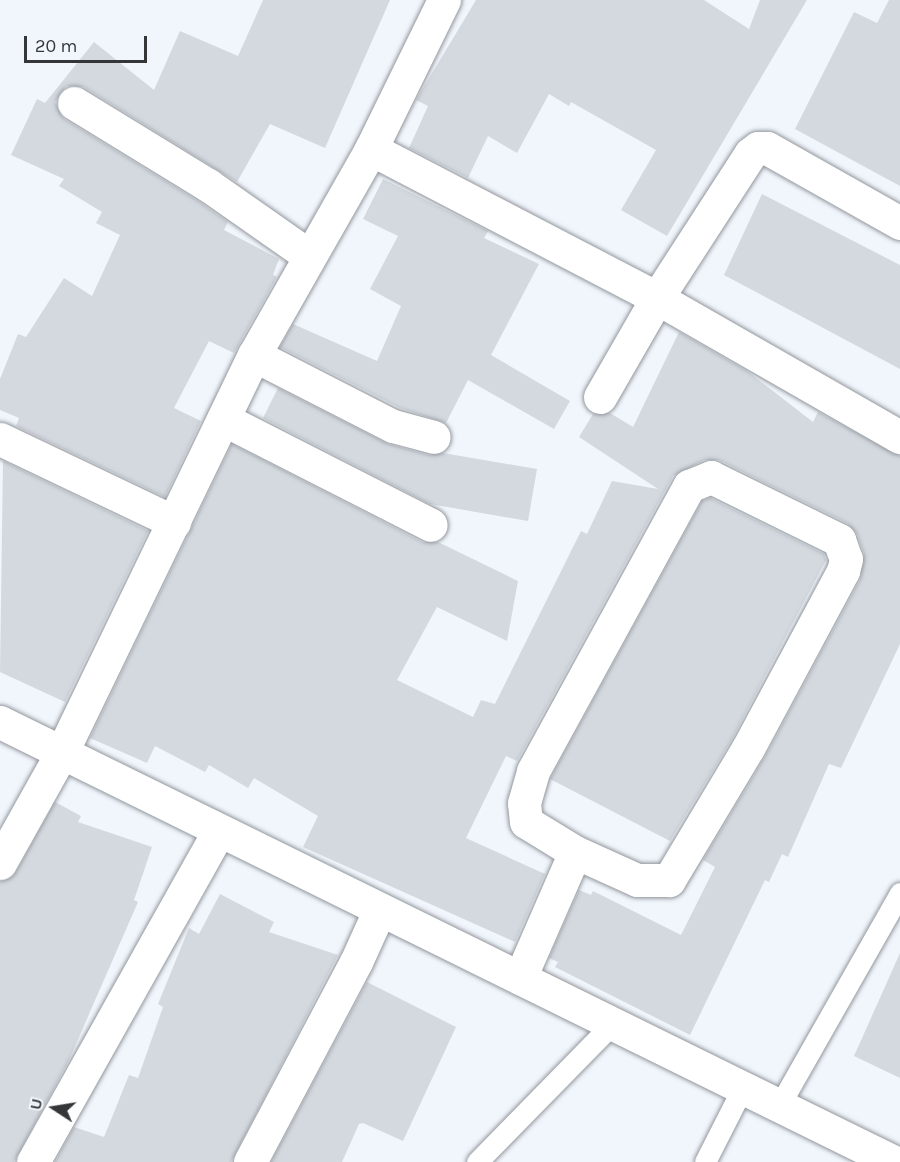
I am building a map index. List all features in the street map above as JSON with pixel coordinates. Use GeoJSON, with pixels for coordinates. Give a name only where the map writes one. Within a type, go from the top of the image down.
{"type":"FeatureCollection","features":[{"type":"Feature","properties":{"kind":"street"},"geometry":{"type":"LineString","coordinates":[[0,863],[61,754],[254,355],[308,255],[371,149],[444,0]]}},
{"type":"Feature","properties":{"kind":"street"},"geometry":{"type":"LineString","coordinates":[[74,103],[208,185],[308,255]]}},
{"type":"Feature","properties":{"kind":"street"},"geometry":{"type":"LineString","coordinates":[[600,397],[657,298],[750,154],[758,148],[767,148],[900,223]]}},
{"type":"Feature","properties":{"kind":"street"},"geometry":{"type":"LineString","coordinates":[[371,149],[657,298],[900,437]]}},
{"type":"Feature","properties":{"kind":"street"},"geometry":{"type":"LineString","coordinates":[[254,355],[393,426],[434,437]]}},
{"type":"Feature","properties":{"kind":"street"},"geometry":{"type":"LineString","coordinates":[[223,419],[431,525]]}},
{"type":"Feature","properties":{"kind":"street"},"geometry":{"type":"LineString","coordinates":[[0,439],[174,522]]}},
{"type":"Feature","properties":{"kind":"street"},"geometry":{"type":"LineString","coordinates":[[711,477],[839,540],[846,559],[843,571],[748,748],[669,880],[637,880],[575,852],[526,822],[524,803],[533,771],[689,486],[711,477]]}},
{"type":"Feature","properties":{"kind":"street"},"geometry":{"type":"LineString","coordinates":[[0,722],[379,911],[894,1162]]}},
{"type":"Feature","properties":{"kind":"street"},"geometry":{"type":"LineString","coordinates":[[33,1162],[219,831]]}},
{"type":"Feature","properties":{"kind":"street"},"geometry":{"type":"LineString","coordinates":[[520,978],[575,852]]}},
{"type":"Feature","properties":{"kind":"street"},"geometry":{"type":"LineString","coordinates":[[250,1162],[379,911]]}},
{"type":"Feature","properties":{"kind":"lane"},"geometry":{"type":"LineString","coordinates":[[779,1106],[900,893]]}},
{"type":"Feature","properties":{"kind":"lane"},"geometry":{"type":"LineString","coordinates":[[477,1162],[612,1024]]}},
{"type":"Feature","properties":{"kind":"lane"},"geometry":{"type":"LineString","coordinates":[[705,1162],[742,1089]]}},
{"type":"Feature","properties":{"kind":"building"},"geometry":{"type":"Polygon","coordinates":[[[263,0],[390,0],[325,148],[270,124],[237,182],[84,87],[66,86],[55,102],[64,119],[198,201],[228,222],[224,230],[279,259],[273,275],[277,277],[234,353],[209,341],[174,408],[201,421],[165,497],[16,426],[19,418],[0,410],[0,379],[18,334],[26,337],[64,278],[92,296],[120,235],[96,223],[102,212],[59,186],[64,179],[11,155],[37,99],[45,103],[94,42],[154,90],[180,31],[238,56],[263,0]]]}},
{"type":"Feature","properties":{"kind":"building"},"geometry":{"type":"Polygon","coordinates":[[[476,0],[704,0],[749,29],[760,0],[807,0],[667,236],[621,210],[656,150],[571,102],[569,106],[549,94],[517,153],[488,136],[468,178],[409,148],[428,106],[416,100],[476,0]]]}},
{"type":"Feature","properties":{"kind":"building"},"geometry":{"type":"Polygon","coordinates":[[[889,0],[900,0],[900,186],[795,129],[854,12],[877,23],[889,0]]]}},
{"type":"Feature","properties":{"kind":"building"},"geometry":{"type":"Polygon","coordinates":[[[383,179],[488,231],[484,238],[539,264],[491,355],[570,401],[554,429],[468,380],[446,423],[400,408],[280,347],[293,324],[377,361],[401,306],[370,289],[398,236],[363,219],[383,179]]]}},
{"type":"Feature","properties":{"kind":"building"},"geometry":{"type":"Polygon","coordinates":[[[762,194],[900,265],[900,369],[724,275],[762,194]]]}},
{"type":"Feature","properties":{"kind":"building"},"geometry":{"type":"Polygon","coordinates":[[[679,332],[747,371],[813,422],[818,412],[900,456],[900,644],[841,768],[829,764],[788,857],[782,854],[769,882],[765,880],[690,1035],[555,967],[558,962],[549,958],[579,890],[591,895],[593,891],[681,935],[715,867],[703,860],[765,757],[860,580],[864,553],[857,534],[847,523],[719,460],[704,460],[673,476],[517,761],[506,756],[466,838],[545,874],[515,942],[303,847],[318,816],[254,778],[248,788],[209,765],[205,772],[155,746],[147,763],[90,738],[232,444],[422,542],[438,542],[518,581],[507,641],[437,607],[397,680],[473,717],[481,700],[495,704],[581,531],[587,534],[612,481],[658,489],[579,437],[593,414],[610,413],[633,427],[679,332]]]}},
{"type":"Feature","properties":{"kind":"building"},"geometry":{"type":"Polygon","coordinates":[[[278,388],[388,444],[429,455],[443,453],[537,469],[528,521],[430,504],[263,418],[278,388]]]}},
{"type":"Feature","properties":{"kind":"building"},"geometry":{"type":"Polygon","coordinates":[[[3,461],[148,531],[65,702],[0,672],[3,461]]]}},
{"type":"Feature","properties":{"kind":"building"},"geometry":{"type":"Polygon","coordinates":[[[710,498],[824,554],[826,560],[732,739],[670,841],[550,779],[702,501],[710,498]]]}},
{"type":"Feature","properties":{"kind":"building"},"geometry":{"type":"Polygon","coordinates":[[[55,802],[81,816],[78,822],[152,847],[134,900],[138,902],[69,1060],[14,1162],[0,1162],[0,882],[16,872],[55,802]]]}},
{"type":"Feature","properties":{"kind":"building"},"geometry":{"type":"Polygon","coordinates":[[[220,894],[274,922],[269,932],[338,955],[231,1162],[55,1162],[74,1127],[104,1137],[129,1075],[138,1078],[163,1007],[158,1004],[189,928],[199,934],[220,894]]]}},
{"type":"Feature","properties":{"kind":"building"},"geometry":{"type":"Polygon","coordinates":[[[900,953],[900,1078],[854,1056],[900,953]]]}},
{"type":"Feature","properties":{"kind":"building"},"geometry":{"type":"Polygon","coordinates":[[[367,982],[456,1027],[403,1141],[363,1123],[359,1124],[342,1162],[271,1162],[367,982]]]}}]}
